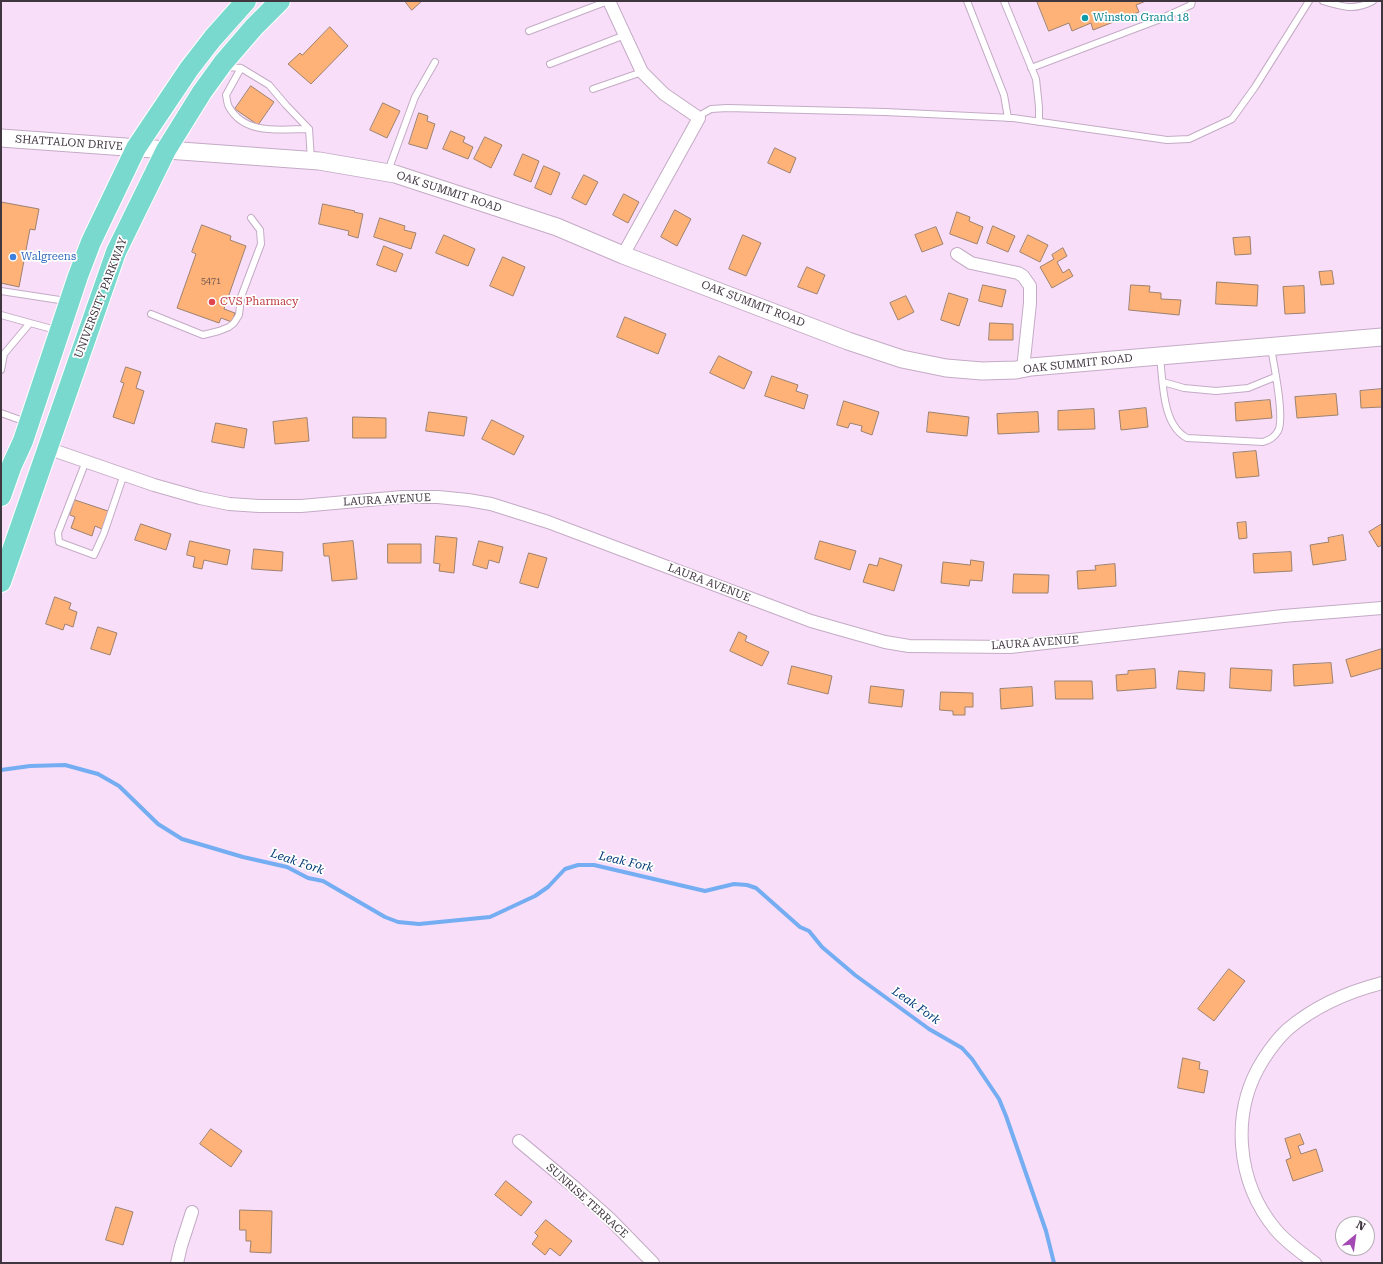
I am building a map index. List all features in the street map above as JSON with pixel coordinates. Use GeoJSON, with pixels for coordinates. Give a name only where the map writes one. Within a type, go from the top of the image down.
{"type":"FeatureCollection","features":[{"type":"Feature","properties":{"kind":"main road"},"geometry":{"type":"LineString","coordinates":[[1,496],[9,465],[23,441],[91,242],[136,148],[189,69],[213,38],[246,1]]}},
{"type":"Feature","properties":{"kind":"main road","name":"UNIVERSITY PARKWAY"},"geometry":{"type":"LineString","coordinates":[[1,581],[116,252],[166,150],[202,92],[220,67],[254,27],[280,1]]}},
{"type":"Feature","properties":{"kind":"main road","name":"SHATTALON DRIVE"},"geometry":{"type":"LineString","coordinates":[[1,138],[136,148]]}},
{"type":"Feature","properties":{"kind":"main road","name":"OAK SUMMIT ROAD"},"geometry":{"type":"LineString","coordinates":[[136,148],[311,160],[388,172],[557,227],[623,255],[848,341],[902,359],[946,368],[982,371],[1023,369],[1382,337]]}},
{"type":"Feature","properties":{"kind":"street"},"geometry":{"type":"LineString","coordinates":[[609,1],[642,72],[664,94],[698,118],[623,255]]}},
{"type":"Feature","properties":{"kind":"street"},"geometry":{"type":"LineString","coordinates":[[957,254],[971,263],[1018,273],[1023,276],[1030,286],[1030,303],[1023,369]]}},
{"type":"Feature","properties":{"kind":"street","name":"LAURA AVENUE"},"geometry":{"type":"LineString","coordinates":[[47,448],[154,485],[200,498],[229,504],[301,506],[402,497],[438,497],[491,504],[548,522],[810,621],[885,642],[909,646],[1010,647],[1283,616],[1382,608]]}},
{"type":"Feature","properties":{"kind":"street"},"geometry":{"type":"LineString","coordinates":[[1315,1263],[1294,1247],[1276,1230],[1254,1195],[1246,1173],[1242,1149],[1241,1131],[1248,1090],[1258,1068],[1270,1048],[1286,1030],[1325,1004],[1347,994],[1382,983]]}},
{"type":"Feature","properties":{"kind":"street","name":"SUNRISE TERRACE"},"geometry":{"type":"LineString","coordinates":[[519,1141],[609,1218],[653,1263]]}},
{"type":"Feature","properties":{"kind":"street"},"geometry":{"type":"LineString","coordinates":[[177,1263],[192,1212]]}},
{"type":"Feature","properties":{"kind":"lane"},"geometry":{"type":"LineString","coordinates":[[529,32],[609,1]]}},
{"type":"Feature","properties":{"kind":"lane"},"geometry":{"type":"LineString","coordinates":[[967,1],[1004,95],[1008,118]]}},
{"type":"Feature","properties":{"kind":"lane"},"geometry":{"type":"LineString","coordinates":[[1004,1],[1036,79],[1040,107],[1038,122]]}},
{"type":"Feature","properties":{"kind":"lane"},"geometry":{"type":"LineString","coordinates":[[1031,68],[1158,20],[1191,5],[1192,1]]}},
{"type":"Feature","properties":{"kind":"lane"},"geometry":{"type":"LineString","coordinates":[[698,118],[711,109],[727,108],[885,112],[1008,118],[1166,140],[1189,139],[1232,119],[1255,87],[1309,1]]}},
{"type":"Feature","properties":{"kind":"lane"},"geometry":{"type":"LineString","coordinates":[[1323,1],[1346,8],[1366,5],[1373,1]]}},
{"type":"Feature","properties":{"kind":"lane"},"geometry":{"type":"LineString","coordinates":[[550,64],[625,35]]}},
{"type":"Feature","properties":{"kind":"lane"},"geometry":{"type":"LineString","coordinates":[[388,172],[415,97],[435,62]]}},
{"type":"Feature","properties":{"kind":"lane"},"geometry":{"type":"LineString","coordinates":[[220,67],[241,68],[269,85],[286,106],[309,129],[311,160]]}},
{"type":"Feature","properties":{"kind":"lane"},"geometry":{"type":"LineString","coordinates":[[241,68],[226,95],[229,107],[237,117],[253,127],[270,130],[309,129]]}},
{"type":"Feature","properties":{"kind":"lane"},"geometry":{"type":"LineString","coordinates":[[593,89],[642,72]]}},
{"type":"Feature","properties":{"kind":"lane"},"geometry":{"type":"LineString","coordinates":[[151,314],[203,335],[219,331],[234,323],[239,315],[241,297],[261,244],[260,230],[251,218]]}},
{"type":"Feature","properties":{"kind":"lane"},"geometry":{"type":"LineString","coordinates":[[1,291],[70,301]]}},
{"type":"Feature","properties":{"kind":"lane"},"geometry":{"type":"LineString","coordinates":[[1,315],[60,331]]}},
{"type":"Feature","properties":{"kind":"lane"},"geometry":{"type":"LineString","coordinates":[[1,370],[4,354],[30,323]]}},
{"type":"Feature","properties":{"kind":"lane"},"geometry":{"type":"LineString","coordinates":[[1160,356],[1166,405],[1171,421],[1179,434],[1187,438],[1263,442],[1273,438],[1278,430],[1280,421],[1271,346]]}},
{"type":"Feature","properties":{"kind":"lane"},"geometry":{"type":"LineString","coordinates":[[1163,382],[1184,388],[1216,392],[1248,388],[1275,377]]}},
{"type":"Feature","properties":{"kind":"lane"},"geometry":{"type":"LineString","coordinates":[[1,413],[29,423]]}},
{"type":"Feature","properties":{"kind":"lane"},"geometry":{"type":"LineString","coordinates":[[86,461],[58,533],[59,542],[94,555],[104,533],[124,474]]}},
{"type":"Feature","properties":{"kind":"building"},"geometry":{"type":"Polygon","coordinates":[[[405,1],[422,1],[412,10],[405,1]]]}},
{"type":"Feature","properties":{"kind":"building","name":"Winston Grand 18"},"geometry":{"type":"Polygon","coordinates":[[[1037,1],[1146,1],[1136,5],[1139,12],[1093,30],[1091,23],[1072,31],[1069,23],[1049,31],[1037,1]]]}},
{"type":"Feature","properties":{"kind":"building"},"geometry":{"type":"Polygon","coordinates":[[[330,27],[348,46],[311,84],[288,64],[300,53],[302,55],[330,27]]]}},
{"type":"Feature","properties":{"kind":"building"},"geometry":{"type":"Polygon","coordinates":[[[251,86],[274,102],[258,125],[235,109],[251,86]]]}},
{"type":"Feature","properties":{"kind":"building"},"geometry":{"type":"Polygon","coordinates":[[[383,103],[400,111],[387,138],[370,130],[383,103]]]}},
{"type":"Feature","properties":{"kind":"building"},"geometry":{"type":"Polygon","coordinates":[[[419,113],[428,116],[427,121],[435,124],[427,149],[409,144],[419,113]]]}},
{"type":"Feature","properties":{"kind":"building"},"geometry":{"type":"Polygon","coordinates":[[[451,131],[465,137],[463,142],[473,147],[468,159],[443,149],[451,131]]]}},
{"type":"Feature","properties":{"kind":"building"},"geometry":{"type":"Polygon","coordinates":[[[485,137],[502,145],[491,168],[474,159],[485,137]]]}},
{"type":"Feature","properties":{"kind":"building"},"geometry":{"type":"Polygon","coordinates":[[[775,148],[796,158],[790,173],[768,163],[775,148]]]}},
{"type":"Feature","properties":{"kind":"building"},"geometry":{"type":"Polygon","coordinates":[[[523,154],[539,161],[531,182],[514,175],[523,154]]]}},
{"type":"Feature","properties":{"kind":"building"},"geometry":{"type":"Polygon","coordinates":[[[544,166],[560,173],[551,195],[535,188],[544,166]]]}},
{"type":"Feature","properties":{"kind":"building"},"geometry":{"type":"Polygon","coordinates":[[[584,175],[598,182],[586,205],[572,198],[584,175]]]}},
{"type":"Feature","properties":{"kind":"building"},"geometry":{"type":"Polygon","coordinates":[[[624,194],[639,202],[628,223],[613,215],[624,194]]]}},
{"type":"Feature","properties":{"kind":"building","name":"Walgreens"},"geometry":{"type":"Polygon","coordinates":[[[1,202],[39,209],[35,230],[30,229],[19,287],[1,283],[1,202]]]}},
{"type":"Feature","properties":{"kind":"building"},"geometry":{"type":"Polygon","coordinates":[[[323,204],[363,214],[358,238],[348,235],[349,231],[319,224],[323,204]]]}},
{"type":"Feature","properties":{"kind":"building"},"geometry":{"type":"Polygon","coordinates":[[[675,210],[691,219],[677,246],[661,237],[675,210]]]}},
{"type":"Feature","properties":{"kind":"building"},"geometry":{"type":"Polygon","coordinates":[[[957,212],[970,217],[969,221],[983,227],[977,244],[950,234],[957,212]]]}},
{"type":"Feature","properties":{"kind":"building"},"geometry":{"type":"Polygon","coordinates":[[[380,218],[405,226],[404,230],[416,233],[411,249],[374,237],[380,218]]]}},
{"type":"Feature","properties":{"kind":"building","name":"CVS Pharmacy"},"geometry":{"type":"Polygon","coordinates":[[[202,225],[231,236],[230,240],[246,246],[224,309],[235,313],[232,322],[221,318],[219,323],[177,308],[196,254],[192,252],[202,225]]]}},
{"type":"Feature","properties":{"kind":"building"},"geometry":{"type":"Polygon","coordinates":[[[993,226],[1015,236],[1008,252],[987,243],[993,226]]]}},
{"type":"Feature","properties":{"kind":"building"},"geometry":{"type":"Polygon","coordinates":[[[936,227],[943,244],[922,252],[915,235],[936,227]]]}},
{"type":"Feature","properties":{"kind":"building"},"geometry":{"type":"Polygon","coordinates":[[[444,235],[475,249],[468,266],[436,253],[444,235]]]}},
{"type":"Feature","properties":{"kind":"building"},"geometry":{"type":"Polygon","coordinates":[[[743,235],[761,243],[746,276],[729,269],[743,235]]]}},
{"type":"Feature","properties":{"kind":"building"},"geometry":{"type":"Polygon","coordinates":[[[1028,235],[1048,245],[1040,262],[1020,252],[1028,235]]]}},
{"type":"Feature","properties":{"kind":"building"},"geometry":{"type":"Polygon","coordinates":[[[1250,237],[1251,254],[1235,255],[1233,238],[1250,237]]]}},
{"type":"Feature","properties":{"kind":"building"},"geometry":{"type":"Polygon","coordinates":[[[384,246],[403,254],[396,272],[377,265],[384,246]]]}},
{"type":"Feature","properties":{"kind":"building"},"geometry":{"type":"Polygon","coordinates":[[[1063,248],[1067,256],[1057,262],[1063,273],[1069,269],[1073,276],[1052,288],[1040,267],[1054,259],[1052,255],[1063,248]]]}},
{"type":"Feature","properties":{"kind":"building"},"geometry":{"type":"Polygon","coordinates":[[[503,257],[525,267],[513,296],[490,286],[503,257]]]}},
{"type":"Feature","properties":{"kind":"building"},"geometry":{"type":"Polygon","coordinates":[[[807,267],[825,275],[817,294],[798,287],[807,267]]]}},
{"type":"Feature","properties":{"kind":"building"},"geometry":{"type":"Polygon","coordinates":[[[1332,271],[1334,284],[1321,285],[1319,272],[1332,271]]]}},
{"type":"Feature","properties":{"kind":"building"},"geometry":{"type":"Polygon","coordinates":[[[1217,282],[1258,285],[1257,306],[1216,304],[1217,282]]]}},
{"type":"Feature","properties":{"kind":"building"},"geometry":{"type":"Polygon","coordinates":[[[983,285],[1006,290],[1002,307],[979,301],[983,285]]]}},
{"type":"Feature","properties":{"kind":"building"},"geometry":{"type":"Polygon","coordinates":[[[1131,285],[1150,286],[1149,292],[1161,293],[1161,299],[1181,300],[1179,315],[1129,310],[1131,285]]]}},
{"type":"Feature","properties":{"kind":"building"},"geometry":{"type":"Polygon","coordinates":[[[1304,286],[1305,313],[1285,314],[1283,287],[1304,286]]]}},
{"type":"Feature","properties":{"kind":"building"},"geometry":{"type":"Polygon","coordinates":[[[949,293],[968,299],[959,326],[941,320],[949,293]]]}},
{"type":"Feature","properties":{"kind":"building"},"geometry":{"type":"Polygon","coordinates":[[[906,296],[914,312],[898,320],[890,303],[906,296]]]}},
{"type":"Feature","properties":{"kind":"building"},"geometry":{"type":"Polygon","coordinates":[[[625,317],[666,334],[658,354],[617,337],[625,317]]]}},
{"type":"Feature","properties":{"kind":"building"},"geometry":{"type":"Polygon","coordinates":[[[990,323],[1013,324],[1013,340],[989,340],[990,323]]]}},
{"type":"Feature","properties":{"kind":"building"},"geometry":{"type":"Polygon","coordinates":[[[719,356],[752,372],[744,389],[710,373],[719,356]]]}},
{"type":"Feature","properties":{"kind":"building"},"geometry":{"type":"Polygon","coordinates":[[[126,367],[141,372],[136,388],[144,391],[134,424],[113,417],[124,383],[121,382],[126,367]]]}},
{"type":"Feature","properties":{"kind":"building"},"geometry":{"type":"Polygon","coordinates":[[[772,376],[798,385],[796,391],[808,395],[804,409],[765,396],[772,376]]]}},
{"type":"Feature","properties":{"kind":"building"},"geometry":{"type":"Polygon","coordinates":[[[1382,389],[1382,407],[1361,408],[1360,391],[1382,389]]]}},
{"type":"Feature","properties":{"kind":"building"},"geometry":{"type":"Polygon","coordinates":[[[1336,394],[1338,415],[1297,418],[1295,397],[1336,394]]]}},
{"type":"Feature","properties":{"kind":"building"},"geometry":{"type":"Polygon","coordinates":[[[1270,400],[1272,418],[1236,421],[1235,403],[1270,400]]]}},
{"type":"Feature","properties":{"kind":"building"},"geometry":{"type":"Polygon","coordinates":[[[844,401],[879,412],[872,435],[861,431],[862,426],[850,423],[848,428],[837,425],[844,401]]]}},
{"type":"Feature","properties":{"kind":"building"},"geometry":{"type":"Polygon","coordinates":[[[1146,408],[1148,427],[1121,430],[1119,411],[1146,408]]]}},
{"type":"Feature","properties":{"kind":"building"},"geometry":{"type":"Polygon","coordinates":[[[1094,409],[1095,429],[1058,430],[1058,411],[1094,409]]]}},
{"type":"Feature","properties":{"kind":"building"},"geometry":{"type":"Polygon","coordinates":[[[429,412],[467,417],[464,436],[426,431],[429,412]]]}},
{"type":"Feature","properties":{"kind":"building"},"geometry":{"type":"Polygon","coordinates":[[[929,412],[969,417],[967,436],[927,432],[929,412]]]}},
{"type":"Feature","properties":{"kind":"building"},"geometry":{"type":"Polygon","coordinates":[[[1038,412],[1039,432],[998,434],[997,414],[1038,412]]]}},
{"type":"Feature","properties":{"kind":"building"},"geometry":{"type":"Polygon","coordinates":[[[353,417],[386,418],[386,438],[353,438],[353,417]]]}},
{"type":"Feature","properties":{"kind":"building"},"geometry":{"type":"Polygon","coordinates":[[[307,418],[309,441],[275,444],[273,422],[307,418]]]}},
{"type":"Feature","properties":{"kind":"building"},"geometry":{"type":"Polygon","coordinates":[[[492,420],[524,436],[514,455],[482,439],[492,420]]]}},
{"type":"Feature","properties":{"kind":"building"},"geometry":{"type":"Polygon","coordinates":[[[216,423],[247,429],[244,448],[212,442],[216,423]]]}},
{"type":"Feature","properties":{"kind":"building"},"geometry":{"type":"Polygon","coordinates":[[[1256,451],[1259,476],[1236,478],[1233,453],[1256,451]]]}},
{"type":"Feature","properties":{"kind":"building"},"geometry":{"type":"Polygon","coordinates":[[[75,500],[108,511],[102,529],[95,526],[92,536],[71,528],[75,517],[70,515],[75,500]]]}},
{"type":"Feature","properties":{"kind":"building"},"geometry":{"type":"Polygon","coordinates":[[[1246,522],[1247,538],[1239,539],[1237,523],[1246,522]]]}},
{"type":"Feature","properties":{"kind":"building"},"geometry":{"type":"Polygon","coordinates":[[[141,524],[171,534],[166,550],[135,540],[141,524]]]}},
{"type":"Feature","properties":{"kind":"building"},"geometry":{"type":"Polygon","coordinates":[[[1382,524],[1382,545],[1378,547],[1369,532],[1382,524]]]}},
{"type":"Feature","properties":{"kind":"building"},"geometry":{"type":"Polygon","coordinates":[[[1343,535],[1346,560],[1313,565],[1310,545],[1329,542],[1328,538],[1343,535]]]}},
{"type":"Feature","properties":{"kind":"building"},"geometry":{"type":"Polygon","coordinates":[[[436,536],[457,538],[454,573],[439,571],[440,564],[434,563],[436,536]]]}},
{"type":"Feature","properties":{"kind":"building"},"geometry":{"type":"Polygon","coordinates":[[[190,541],[230,550],[227,565],[204,560],[202,569],[193,567],[195,557],[187,555],[190,541]]]}},
{"type":"Feature","properties":{"kind":"building"},"geometry":{"type":"Polygon","coordinates":[[[353,541],[357,579],[332,581],[329,556],[324,556],[323,544],[353,541]]]}},
{"type":"Feature","properties":{"kind":"building"},"geometry":{"type":"Polygon","coordinates":[[[479,541],[503,547],[499,563],[489,560],[487,569],[473,565],[479,541]]]}},
{"type":"Feature","properties":{"kind":"building"},"geometry":{"type":"Polygon","coordinates":[[[820,541],[856,551],[850,570],[815,559],[820,541]]]}},
{"type":"Feature","properties":{"kind":"building"},"geometry":{"type":"Polygon","coordinates":[[[388,544],[421,544],[421,563],[388,563],[388,544]]]}},
{"type":"Feature","properties":{"kind":"building"},"geometry":{"type":"Polygon","coordinates":[[[254,549],[283,552],[282,571],[252,569],[254,549]]]}},
{"type":"Feature","properties":{"kind":"building"},"geometry":{"type":"Polygon","coordinates":[[[1291,552],[1292,571],[1254,573],[1253,554],[1291,552]]]}},
{"type":"Feature","properties":{"kind":"building"},"geometry":{"type":"Polygon","coordinates":[[[529,553],[547,558],[538,588],[520,583],[529,553]]]}},
{"type":"Feature","properties":{"kind":"building"},"geometry":{"type":"Polygon","coordinates":[[[880,558],[902,565],[894,591],[863,582],[869,564],[877,566],[880,558]]]}},
{"type":"Feature","properties":{"kind":"building"},"geometry":{"type":"Polygon","coordinates":[[[971,560],[984,562],[982,581],[970,580],[969,586],[941,583],[943,562],[970,565],[971,560]]]}},
{"type":"Feature","properties":{"kind":"building"},"geometry":{"type":"Polygon","coordinates":[[[1115,564],[1116,586],[1078,589],[1077,571],[1096,570],[1095,566],[1115,564]]]}},
{"type":"Feature","properties":{"kind":"building"},"geometry":{"type":"Polygon","coordinates":[[[1014,574],[1049,575],[1048,593],[1013,593],[1014,574]]]}},
{"type":"Feature","properties":{"kind":"building"},"geometry":{"type":"Polygon","coordinates":[[[55,597],[71,603],[69,609],[77,612],[73,627],[65,624],[63,630],[46,624],[55,597]]]}},
{"type":"Feature","properties":{"kind":"building"},"geometry":{"type":"Polygon","coordinates":[[[98,627],[117,633],[110,655],[91,649],[98,627]]]}},
{"type":"Feature","properties":{"kind":"building"},"geometry":{"type":"Polygon","coordinates":[[[739,632],[747,636],[745,641],[769,652],[762,666],[730,651],[739,632]]]}},
{"type":"Feature","properties":{"kind":"building"},"geometry":{"type":"Polygon","coordinates":[[[1382,649],[1382,668],[1351,677],[1346,660],[1382,649]]]}},
{"type":"Feature","properties":{"kind":"building"},"geometry":{"type":"Polygon","coordinates":[[[1331,663],[1333,683],[1294,686],[1293,665],[1331,663]]]}},
{"type":"Feature","properties":{"kind":"building"},"geometry":{"type":"Polygon","coordinates":[[[792,666],[832,676],[828,694],[788,684],[792,666]]]}},
{"type":"Feature","properties":{"kind":"building"},"geometry":{"type":"Polygon","coordinates":[[[1231,668],[1272,670],[1271,691],[1230,688],[1231,668]]]}},
{"type":"Feature","properties":{"kind":"building"},"geometry":{"type":"Polygon","coordinates":[[[1155,669],[1156,688],[1117,691],[1116,675],[1128,674],[1128,671],[1155,669]]]}},
{"type":"Feature","properties":{"kind":"building"},"geometry":{"type":"Polygon","coordinates":[[[1179,671],[1205,673],[1204,691],[1177,689],[1179,671]]]}},
{"type":"Feature","properties":{"kind":"building"},"geometry":{"type":"Polygon","coordinates":[[[1055,681],[1092,681],[1093,699],[1056,699],[1055,681]]]}},
{"type":"Feature","properties":{"kind":"building"},"geometry":{"type":"Polygon","coordinates":[[[871,686],[904,690],[902,707],[869,703],[871,686]]]}},
{"type":"Feature","properties":{"kind":"building"},"geometry":{"type":"Polygon","coordinates":[[[1032,687],[1033,706],[1001,709],[1000,689],[1032,687]]]}},
{"type":"Feature","properties":{"kind":"building"},"geometry":{"type":"Polygon","coordinates":[[[941,692],[973,693],[973,707],[965,707],[965,715],[953,715],[953,711],[940,710],[941,692]]]}},
{"type":"Feature","properties":{"kind":"building"},"geometry":{"type":"Polygon","coordinates":[[[1229,969],[1245,981],[1214,1021],[1198,1009],[1229,969]]]}},
{"type":"Feature","properties":{"kind":"building"},"geometry":{"type":"Polygon","coordinates":[[[1183,1058],[1200,1062],[1199,1069],[1208,1071],[1204,1093],[1178,1088],[1183,1058]]]}},
{"type":"Feature","properties":{"kind":"building"},"geometry":{"type":"Polygon","coordinates":[[[211,1129],[242,1151],[231,1167],[200,1144],[211,1129]]]}},
{"type":"Feature","properties":{"kind":"building"},"geometry":{"type":"Polygon","coordinates":[[[1300,1134],[1304,1144],[1298,1146],[1301,1154],[1316,1149],[1323,1171],[1293,1181],[1286,1160],[1291,1158],[1285,1139],[1300,1134]]]}},
{"type":"Feature","properties":{"kind":"building"},"geometry":{"type":"Polygon","coordinates":[[[506,1181],[532,1202],[521,1216],[495,1195],[506,1181]]]}},
{"type":"Feature","properties":{"kind":"building"},"geometry":{"type":"Polygon","coordinates":[[[116,1207],[133,1212],[123,1245],[106,1240],[116,1207]]]}},
{"type":"Feature","properties":{"kind":"building"},"geometry":{"type":"Polygon","coordinates":[[[240,1210],[272,1211],[271,1253],[250,1252],[251,1241],[246,1241],[246,1230],[240,1230],[240,1210]]]}},
{"type":"Feature","properties":{"kind":"building"},"geometry":{"type":"Polygon","coordinates":[[[546,1220],[572,1241],[560,1256],[550,1248],[545,1255],[532,1244],[538,1236],[535,1233],[546,1220]]]}},
{"type":"Feature","properties":{"kind":"waterway","name":"Leak Fork"},"geometry":{"type":"LineString","coordinates":[[1,770],[30,766],[65,765],[98,774],[119,786],[158,824],[182,839],[243,857],[287,867],[308,878],[323,881],[385,917],[398,922],[419,924],[490,917],[535,896],[548,887],[565,869],[578,865],[594,865],[705,891],[734,884],[747,885],[756,888],[800,927],[809,931],[822,947],[855,975],[929,1029],[962,1048],[972,1059],[999,1099],[1006,1116],[1046,1231],[1054,1263]]}},
{"type":"Feature","properties":{"kind":"place","name":"Winston Grand 18"},"geometry":{"type":"Point","coordinates":[1085,18]}},
{"type":"Feature","properties":{"kind":"place","name":"Walgreens"},"geometry":{"type":"Point","coordinates":[13,257]}},
{"type":"Feature","properties":{"kind":"place","name":"CVS Pharmacy"},"geometry":{"type":"Point","coordinates":[212,302]}}]}
